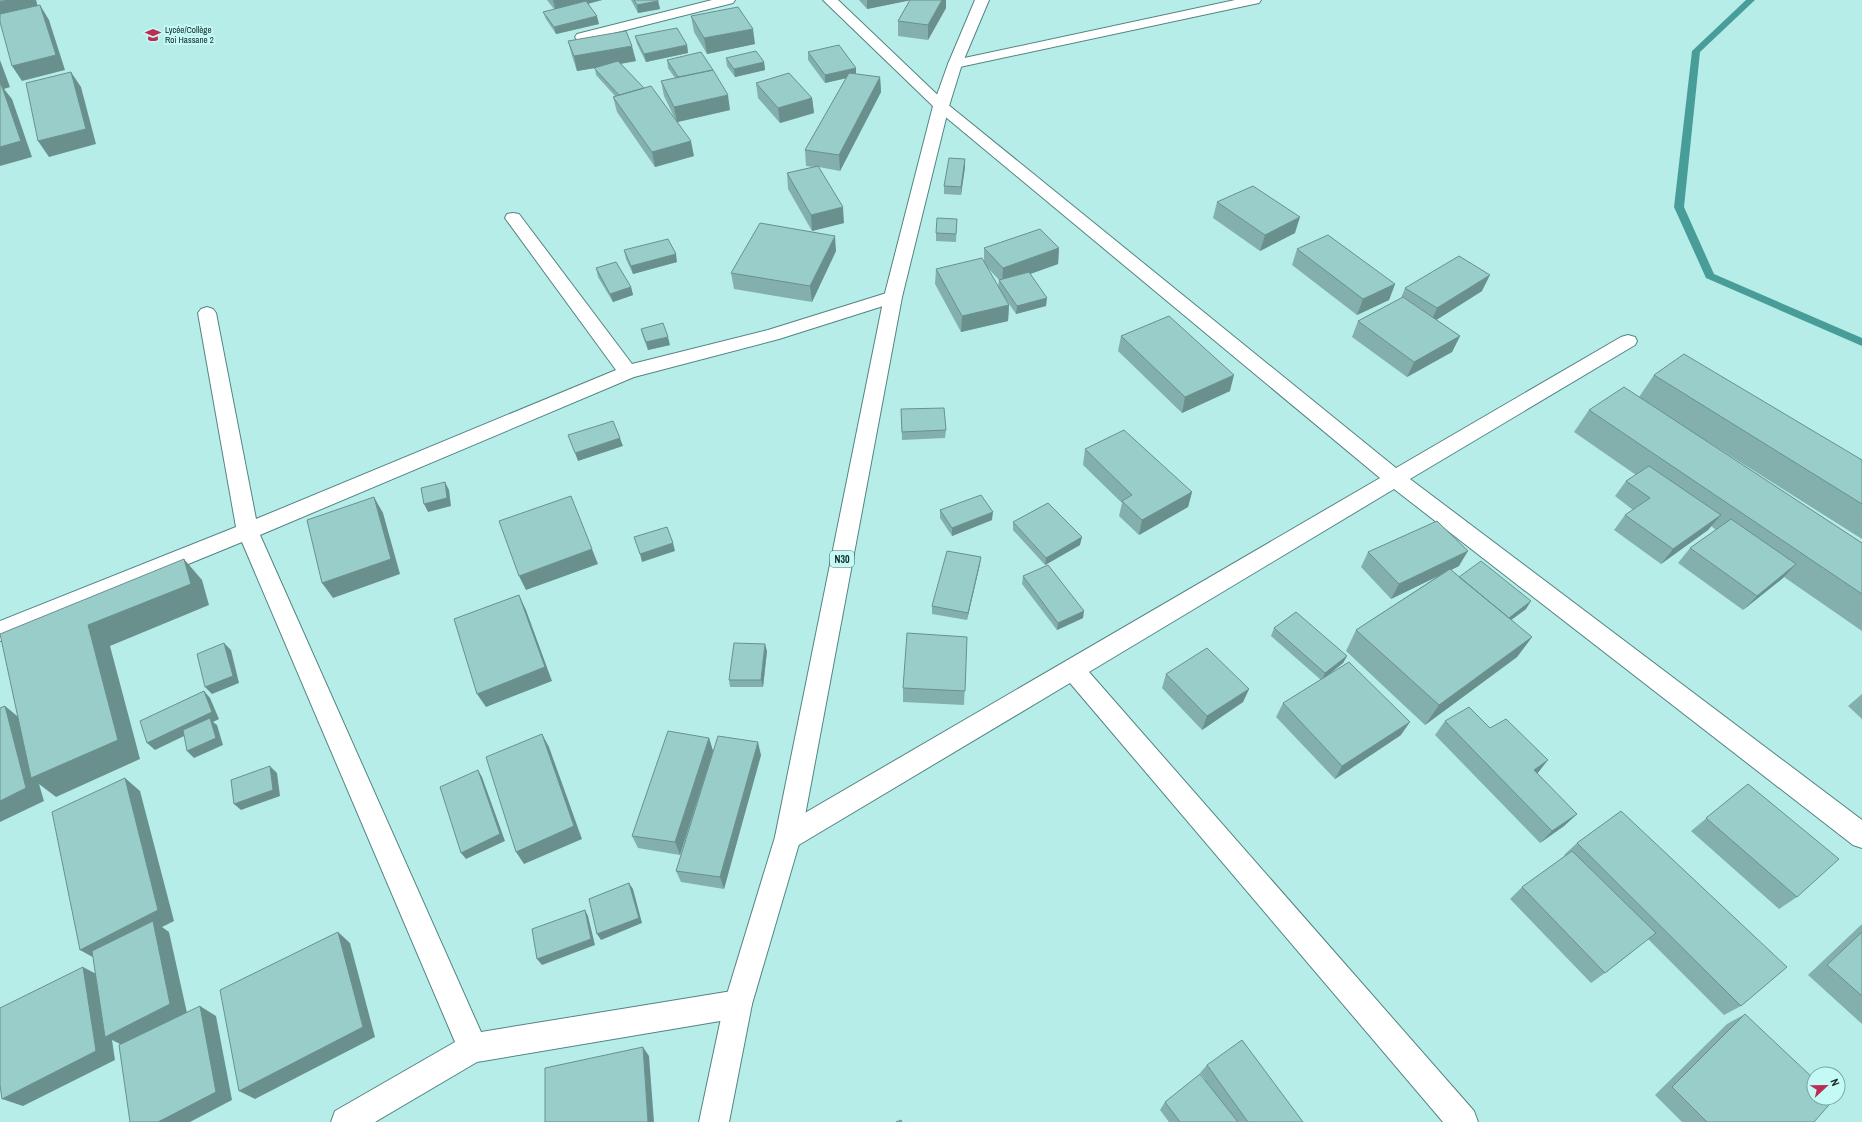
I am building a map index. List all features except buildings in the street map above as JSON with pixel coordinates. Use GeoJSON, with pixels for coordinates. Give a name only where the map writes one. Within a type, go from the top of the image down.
{"type":"FeatureCollection","features":[{"type":"Feature","properties":{"kind":"street"},"geometry":{"type":"LineString","coordinates":[[582,37],[728,0]]}},
{"type":"Feature","properties":{"kind":"street"},"geometry":{"type":"LineString","coordinates":[[830,0],[942,106],[1395,479],[1862,836]]}},
{"type":"Feature","properties":{"kind":"street","name":"N30"},"geometry":{"type":"LineString","coordinates":[[714,1122],[738,1004],[788,837],[893,297],[942,106],[955,64],[982,0]]}},
{"type":"Feature","properties":{"kind":"street"},"geometry":{"type":"LineString","coordinates":[[955,64],[1254,0]]}},
{"type":"Feature","properties":{"kind":"street"},"geometry":{"type":"LineString","coordinates":[[513,218],[628,372]]}},
{"type":"Feature","properties":{"kind":"street"},"geometry":{"type":"LineString","coordinates":[[0,631],[248,531],[628,372],[772,335],[893,297]]}},
{"type":"Feature","properties":{"kind":"street"},"geometry":{"type":"LineString","coordinates":[[206,313],[248,531],[473,1048]]}},
{"type":"Feature","properties":{"kind":"street"},"geometry":{"type":"LineString","coordinates":[[788,837],[1628,342]]}},
{"type":"Feature","properties":{"kind":"street"},"geometry":{"type":"LineString","coordinates":[[1072,669],[1463,1122]]}},
{"type":"Feature","properties":{"kind":"street"},"geometry":{"type":"LineString","coordinates":[[346,1122],[473,1048],[738,1004]]}},
{"type":"Feature","properties":{"kind":"waterway"},"geometry":{"type":"LineString","coordinates":[[1751,0],[1696,51],[1679,207],[1710,276],[1862,342]]}},
{"type":"Feature","properties":{"kind":"place","name":"Lycée/Collège Roi Hassane 2"},"geometry":{"type":"Point","coordinates":[153,35]}}]}
